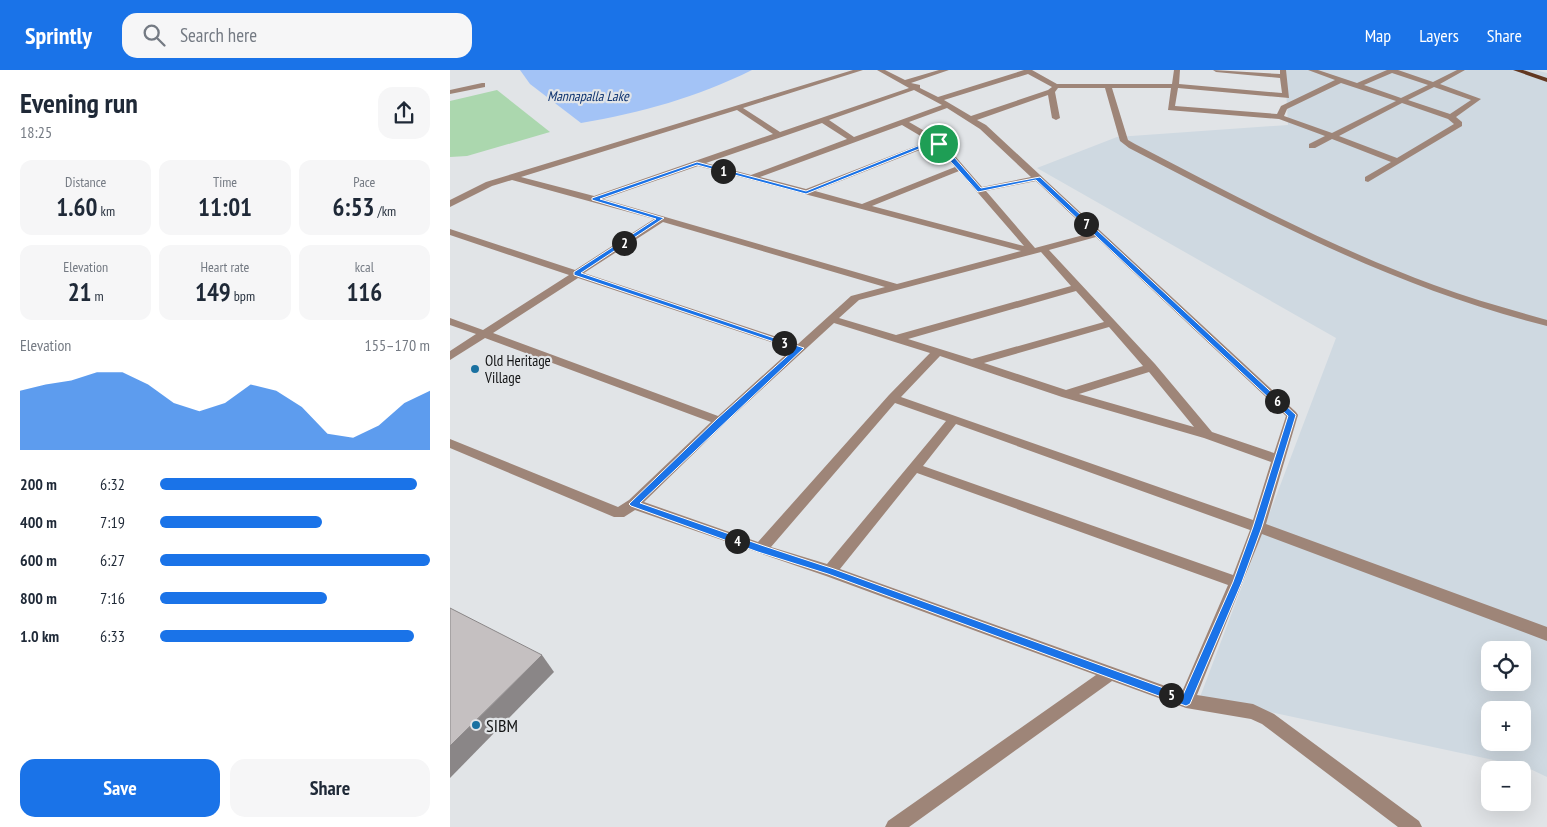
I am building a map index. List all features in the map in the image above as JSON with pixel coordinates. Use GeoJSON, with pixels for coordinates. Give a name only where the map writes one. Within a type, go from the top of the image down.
{"type":"FeatureCollection","features":[{"type":"Feature","properties":{"kind":"main road"},"geometry":{"type":"LineString","coordinates":[[1516,70],[1547,80]]}},
{"type":"Feature","properties":{"kind":"street"},"geometry":{"type":"LineString","coordinates":[[450,204],[490,184],[860,70]]}},
{"type":"Feature","properties":{"kind":"street"},"geometry":{"type":"LineString","coordinates":[[880,70],[917,87],[982,127],[1292,415],[1277,459],[1258,527],[1237,582],[1186,701]]}},
{"type":"Feature","properties":{"kind":"street"},"geometry":{"type":"LineString","coordinates":[[906,82],[946,70]]}},
{"type":"Feature","properties":{"kind":"street"},"geometry":{"type":"LineString","coordinates":[[1177,70],[1171,108],[1280,117],[1397,161]]}},
{"type":"Feature","properties":{"kind":"street"},"geometry":{"type":"LineString","coordinates":[[970,119],[1054,89],[1108,86],[1175,86],[1286,96],[1284,73],[1216,70]]}},
{"type":"Feature","properties":{"kind":"street"},"geometry":{"type":"LineString","coordinates":[[1314,70],[1451,117],[1460,124],[1368,179]]}},
{"type":"Feature","properties":{"kind":"street"},"geometry":{"type":"LineString","coordinates":[[1357,86],[1392,70],[1477,99],[1451,117]]}},
{"type":"Feature","properties":{"kind":"street"},"geometry":{"type":"LineString","coordinates":[[1312,146],[1462,70]]}},
{"type":"Feature","properties":{"kind":"street"},"geometry":{"type":"LineString","coordinates":[[749,178],[903,122],[943,102],[1028,71],[1054,89]]}},
{"type":"Feature","properties":{"kind":"street"},"geometry":{"type":"LineString","coordinates":[[1280,117],[1284,108],[1341,80]]}},
{"type":"Feature","properties":{"kind":"street"},"geometry":{"type":"LineString","coordinates":[[450,92],[482,85]]}},
{"type":"Feature","properties":{"kind":"street"},"geometry":{"type":"LineString","coordinates":[[1108,86],[1124,141],[1132,146],[1334,248],[1417,282],[1474,302],[1547,323]]}},
{"type":"Feature","properties":{"kind":"street"},"geometry":{"type":"LineString","coordinates":[[594,199],[917,87]]}},
{"type":"Feature","properties":{"kind":"street"},"geometry":{"type":"LineString","coordinates":[[1054,89],[1056,118]]}},
{"type":"Feature","properties":{"kind":"street"},"geometry":{"type":"LineString","coordinates":[[738,108],[779,135]]}},
{"type":"Feature","properties":{"kind":"street"},"geometry":{"type":"LineString","coordinates":[[824,120],[854,140]]}},
{"type":"Feature","properties":{"kind":"street"},"geometry":{"type":"LineString","coordinates":[[903,122],[935,141],[1038,250],[1078,286],[1151,367],[1208,435]]}},
{"type":"Feature","properties":{"kind":"street"},"geometry":{"type":"LineString","coordinates":[[806,192],[935,141]]}},
{"type":"Feature","properties":{"kind":"street"},"geometry":{"type":"LineString","coordinates":[[697,164],[1038,250]]}},
{"type":"Feature","properties":{"kind":"street"},"geometry":{"type":"LineString","coordinates":[[862,207],[960,168]]}},
{"type":"Feature","properties":{"kind":"street"},"geometry":{"type":"LineString","coordinates":[[512,177],[661,218],[896,287]]}},
{"type":"Feature","properties":{"kind":"street"},"geometry":{"type":"LineString","coordinates":[[980,190],[1038,178]]}},
{"type":"Feature","properties":{"kind":"street"},"geometry":{"type":"LineString","coordinates":[[450,356],[661,218]]}},
{"type":"Feature","properties":{"kind":"street"},"geometry":{"type":"LineString","coordinates":[[450,232],[800,348]]}},
{"type":"Feature","properties":{"kind":"street"},"geometry":{"type":"LineString","coordinates":[[450,443],[620,513],[634,504],[720,420],[855,298],[1098,234]]}},
{"type":"Feature","properties":{"kind":"street"},"geometry":{"type":"LineString","coordinates":[[896,339],[1078,286]]}},
{"type":"Feature","properties":{"kind":"street"},"geometry":{"type":"LineString","coordinates":[[832,319],[1066,394],[1208,435],[1277,459]]}},
{"type":"Feature","properties":{"kind":"street"},"geometry":{"type":"LineString","coordinates":[[450,321],[720,420]]}},
{"type":"Feature","properties":{"kind":"street"},"geometry":{"type":"LineString","coordinates":[[973,363],[1112,323]]}},
{"type":"Feature","properties":{"kind":"street"},"geometry":{"type":"LineString","coordinates":[[761,549],[893,398],[938,352]]}},
{"type":"Feature","properties":{"kind":"street"},"geometry":{"type":"LineString","coordinates":[[1066,394],[1151,367]]}},
{"type":"Feature","properties":{"kind":"street"},"geometry":{"type":"LineString","coordinates":[[893,398],[1258,527],[1547,634]]}},
{"type":"Feature","properties":{"kind":"street"},"geometry":{"type":"LineString","coordinates":[[830,571],[916,468],[954,419]]}},
{"type":"Feature","properties":{"kind":"street"},"geometry":{"type":"LineString","coordinates":[[916,468],[1237,582]]}},
{"type":"Feature","properties":{"kind":"street"},"geometry":{"type":"LineString","coordinates":[[634,504],[761,549],[830,571],[1186,701],[1253,712],[1268,719],[1413,827]]}},
{"type":"Feature","properties":{"kind":"street"},"geometry":{"type":"LineString","coordinates":[[894,827],[1110,674]]}},
{"type":"Feature","properties":{"kind":"shaded area"},"geometry":{"type":"Polygon","coordinates":[[[1285,70],[1535,70],[1547,73],[1547,777],[1531,769],[1531,761],[1498,761],[1200,697],[1336,338],[1037,168],[1117,137],[1288,125],[1285,70]]]}},
{"type":"Feature","properties":{"kind":"green space"},"geometry":{"type":"Polygon","coordinates":[[[497,90],[550,132],[467,156],[450,157],[450,101],[497,90]]]}},
{"type":"Feature","properties":{"kind":"water","name":"Mannapalla Lake"},"geometry":{"type":"Polygon","coordinates":[[[520,70],[752,70],[732,80],[668,103],[581,123],[530,84],[520,70]]]}},
{"type":"Feature","properties":{"kind":"building","name":"SIBM"},"geometry":{"type":"Polygon","coordinates":[[[450,608],[542,655],[450,746],[450,608]]]}},
{"type":"Feature","properties":{"kind":"place","name":"Old Heritage Village"},"geometry":{"type":"Point","coordinates":[475,369]}},
{"type":"Feature","properties":{"kind":"place","name":"SIBM"},"geometry":{"type":"Point","coordinates":[476,725]}},
{"type":"Feature","properties":{"kind":"route"},"geometry":{"type":"LineString","coordinates":[[935,141],[939,144],[980,190],[1038,178],[1292,415],[1277,459],[1258,527],[1237,582],[1186,701],[830,571],[761,549],[634,504],[720,420],[800,348],[576,274],[661,218],[594,199],[697,164],[806,192],[935,141]]}}]}
